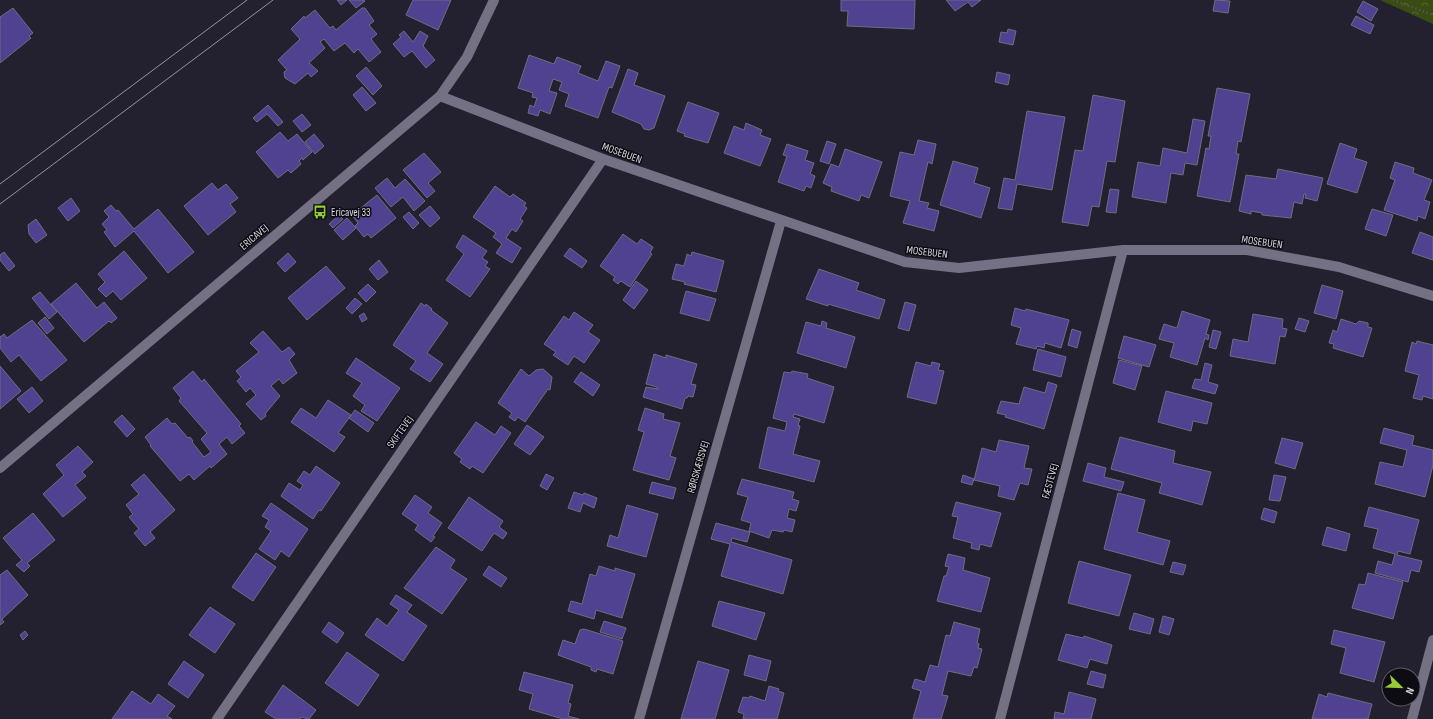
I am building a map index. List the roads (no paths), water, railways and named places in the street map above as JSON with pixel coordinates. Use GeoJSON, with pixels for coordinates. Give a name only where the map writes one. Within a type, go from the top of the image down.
{"type":"FeatureCollection","features":[{"type":"Feature","properties":{"kind":"street","name":"ERICAVEJ"},"geometry":{"type":"LineString","coordinates":[[0,468],[440,96],[467,57],[494,0]]}},
{"type":"Feature","properties":{"kind":"street","name":"MOSEBUEN"},"geometry":{"type":"LineString","coordinates":[[440,96],[603,159],[781,221],[905,262],[959,268],[1123,250],[1247,250],[1339,268],[1433,296]]}},
{"type":"Feature","properties":{"kind":"street","name":"SKIFTEVEJ"},"geometry":{"type":"LineString","coordinates":[[216,719],[603,159]]}},
{"type":"Feature","properties":{"kind":"street","name":"RØRSKÆRSVEJ"},"geometry":{"type":"LineString","coordinates":[[638,719],[781,221]]}},
{"type":"Feature","properties":{"kind":"street","name":"FÆSTEVEJ"},"geometry":{"type":"LineString","coordinates":[[1000,719],[1123,250]]}},
{"type":"Feature","properties":{"kind":"street"},"geometry":{"type":"LineString","coordinates":[[1412,719],[1433,640]]}},
{"type":"Feature","properties":{"kind":"tram line"},"geometry":{"type":"LineString","coordinates":[[0,184],[247,0]]}},
{"type":"Feature","properties":{"kind":"tram line"},"geometry":{"type":"LineString","coordinates":[[0,204],[273,0]]}},
{"type":"Feature","properties":{"kind":"place","name":"Ericavej 33"},"geometry":{"type":"Point","coordinates":[320,212]}}]}
